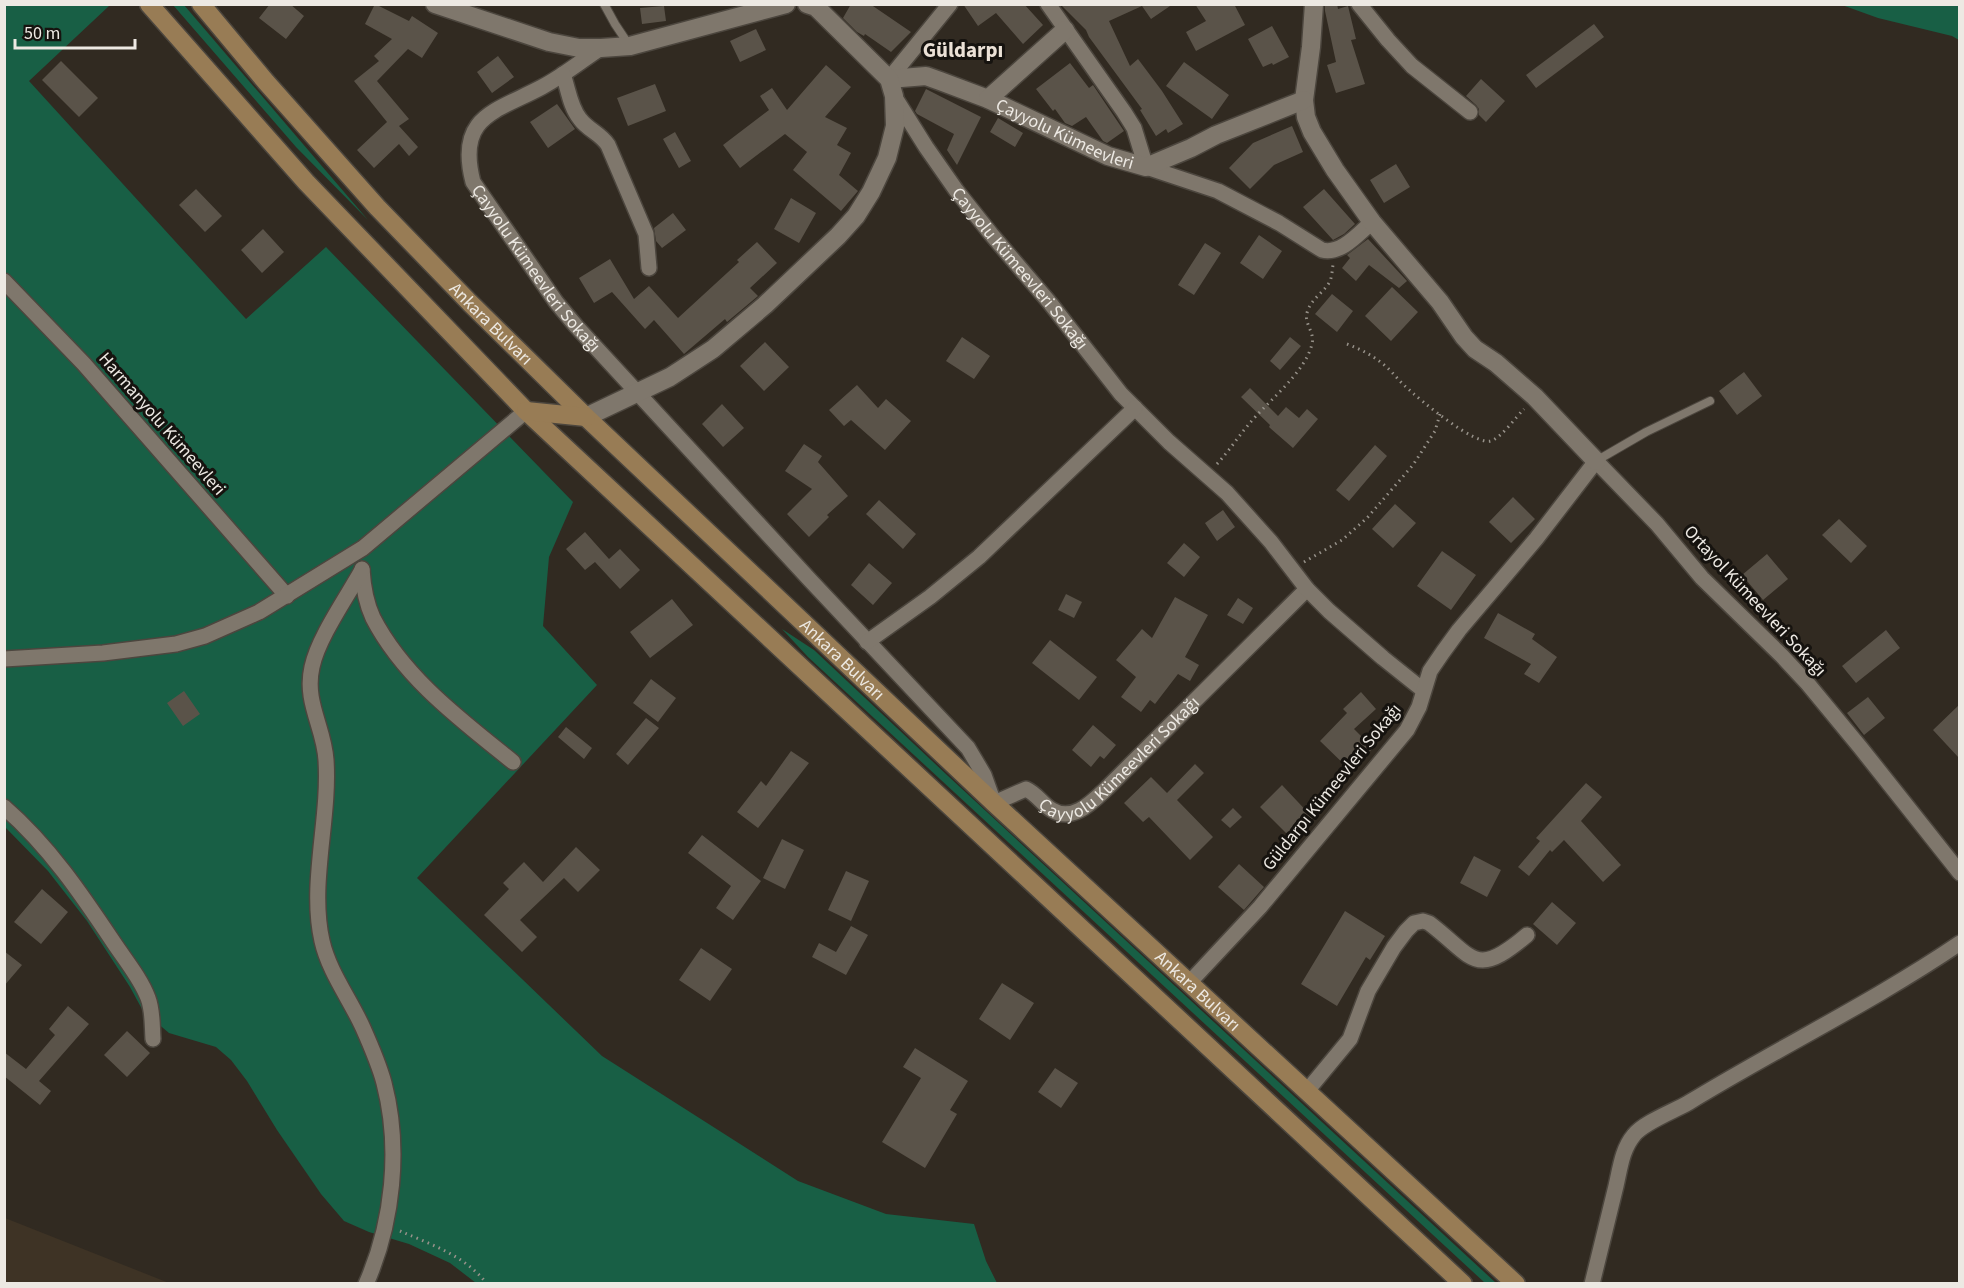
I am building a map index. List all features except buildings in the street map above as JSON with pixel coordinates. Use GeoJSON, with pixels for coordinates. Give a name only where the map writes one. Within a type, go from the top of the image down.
{"type":"FeatureCollection","features":[{"type":"Feature","properties":{"kind":"main road","name":"Ankara Bulvarı"},"geometry":{"type":"LineString","coordinates":[[149,4],[306,182],[526,411],[1463,1284]]}},
{"type":"Feature","properties":{"kind":"main road","name":"Ankara Bulvarı"},"geometry":{"type":"LineString","coordinates":[[201,4],[266,82],[377,207],[470,303],[586,417],[994,803],[1516,1284]]}},
{"type":"Feature","properties":{"kind":"main road"},"geometry":{"type":"LineString","coordinates":[[526,411],[586,417]]}},
{"type":"Feature","properties":{"kind":"street"},"geometry":{"type":"LineString","coordinates":[[435,4],[549,42],[579,48],[630,46],[786,4]]}},
{"type":"Feature","properties":{"kind":"street"},"geometry":{"type":"LineString","coordinates":[[586,417],[677,373],[713,349],[795,278],[856,216],[872,192],[892,144],[895,126],[892,87],[950,4]]}},
{"type":"Feature","properties":{"kind":"street"},"geometry":{"type":"LineString","coordinates":[[1048,4],[1134,128],[1146,167],[1218,191],[1279,223],[1322,250],[1333,252],[1372,222]]}},
{"type":"Feature","properties":{"kind":"street"},"geometry":{"type":"LineString","coordinates":[[1314,4],[1304,100],[1306,117],[1312,132],[1335,170],[1372,222],[1440,302],[1470,343],[1535,397],[1596,461]]}},
{"type":"Feature","properties":{"kind":"street"},"geometry":{"type":"LineString","coordinates":[[1359,4],[1407,60],[1470,112]]}},
{"type":"Feature","properties":{"kind":"street","name":"Çayyolu Kümeevleri Sokağı"},"geometry":{"type":"LineString","coordinates":[[814,5],[892,87],[926,147],[956,190],[1050,303],[1121,394],[1169,442],[1227,492],[1307,589],[1355,635],[1423,690]]}},
{"type":"Feature","properties":{"kind":"street"},"geometry":{"type":"LineString","coordinates":[[988,99],[1065,30]]}},
{"type":"Feature","properties":{"kind":"street","name":"Çayyolu Kümeevleri Sokağı"},"geometry":{"type":"LineString","coordinates":[[600,48],[545,86],[489,114],[478,124],[468,150],[473,182],[481,197],[555,302],[636,393],[968,748],[984,774],[994,803],[1026,789],[1057,812],[1065,814],[1082,809],[1107,788],[1307,589]]}},
{"type":"Feature","properties":{"kind":"street"},"geometry":{"type":"LineString","coordinates":[[563,74],[575,112],[608,145],[646,234],[649,268]]}},
{"type":"Feature","properties":{"kind":"street","name":"Çayyolu Kümeevleri"},"geometry":{"type":"LineString","coordinates":[[892,87],[926,76],[988,99],[1108,156],[1146,167],[1216,135],[1304,100]]}},
{"type":"Feature","properties":{"kind":"street","name":"Harmanyolu Kümeevleri"},"geometry":{"type":"LineString","coordinates":[[4,281],[84,364],[287,596]]}},
{"type":"Feature","properties":{"kind":"street"},"geometry":{"type":"LineString","coordinates":[[867,642],[930,597],[979,557],[1135,408]]}},
{"type":"Feature","properties":{"kind":"street"},"geometry":{"type":"LineString","coordinates":[[4,660],[103,653],[176,644],[205,636],[234,624],[287,596],[363,548],[526,411]]}},
{"type":"Feature","properties":{"kind":"street","name":"Güldarpı Kümeevleri Sokağı"},"geometry":{"type":"LineString","coordinates":[[1190,983],[1260,908],[1407,730],[1419,707],[1430,671],[1459,630],[1536,539],[1596,461]]}},
{"type":"Feature","properties":{"kind":"street","name":"Ortayol Kümeevleri Sokağı"},"geometry":{"type":"LineString","coordinates":[[1596,461],[1657,524],[1702,578],[1808,684],[1959,873]]}},
{"type":"Feature","properties":{"kind":"street"},"geometry":{"type":"LineString","coordinates":[[363,548],[362,570],[367,600],[373,617],[392,647],[414,676],[454,714],[513,762]]}},
{"type":"Feature","properties":{"kind":"street"},"geometry":{"type":"LineString","coordinates":[[362,570],[321,644],[312,664],[309,682],[311,705],[326,759],[326,793],[318,904],[319,923],[331,966],[374,1053],[384,1083],[389,1110],[392,1176],[386,1226],[377,1260],[366,1284]]}},
{"type":"Feature","properties":{"kind":"street"},"geometry":{"type":"LineString","coordinates":[[4,807],[51,855],[83,897],[133,972],[147,995],[151,1007],[153,1039]]}},
{"type":"Feature","properties":{"kind":"street"},"geometry":{"type":"LineString","coordinates":[[1307,1091],[1350,1039],[1368,991],[1379,970],[1414,923],[1423,921],[1429,923],[1468,957],[1477,960],[1499,957],[1527,935]]}},
{"type":"Feature","properties":{"kind":"street"},"geometry":{"type":"LineString","coordinates":[[1592,1284],[1622,1159],[1633,1135],[1640,1128],[1903,981],[1959,943]]}},
{"type":"Feature","properties":{"kind":"lane"},"geometry":{"type":"LineString","coordinates":[[604,4],[630,46]]}},
{"type":"Feature","properties":{"kind":"lane"},"geometry":{"type":"LineString","coordinates":[[1596,461],[1628,441],[1710,401]]}},
{"type":"Feature","properties":{"kind":"path"},"geometry":{"type":"LineString","coordinates":[[1208,476],[1307,357],[1313,333],[1306,320],[1307,313],[1312,302],[1329,284],[1333,252]]}},
{"type":"Feature","properties":{"kind":"path"},"geometry":{"type":"LineString","coordinates":[[1347,344],[1381,362],[1406,387],[1440,414],[1483,442],[1490,441],[1504,430],[1535,397]]}},
{"type":"Feature","properties":{"kind":"path"},"geometry":{"type":"LineString","coordinates":[[1291,569],[1342,540],[1367,518],[1413,465],[1435,431],[1440,414]]}},
{"type":"Feature","properties":{"kind":"path"},"geometry":{"type":"LineString","coordinates":[[386,1226],[437,1247],[462,1261],[481,1276],[487,1284]]}},
{"type":"Feature","properties":{"kind":"shaded area"},"geometry":{"type":"Polygon","coordinates":[[[5,1218],[169,1283],[5,1283],[5,1218]]]}},
{"type":"Feature","properties":{"kind":"green space"},"geometry":{"type":"Polygon","coordinates":[[[5,5],[109,6],[29,81],[246,319],[326,247],[573,502],[549,557],[543,626],[597,685],[417,878],[602,1056],[798,1181],[886,1214],[974,1224],[986,1261],[997,1283],[476,1283],[450,1263],[409,1244],[369,1232],[344,1221],[321,1194],[231,1060],[216,1047],[169,1033],[143,1011],[87,921],[48,871],[5,827],[5,5]]]}},
{"type":"Feature","properties":{"kind":"green space"},"geometry":{"type":"Polygon","coordinates":[[[173,5],[184,5],[368,220],[296,147],[173,5]]]}},
{"type":"Feature","properties":{"kind":"green space"},"geometry":{"type":"Polygon","coordinates":[[[1842,5],[1959,5],[1959,40],[1952,36],[1878,18],[1842,5]]]}},
{"type":"Feature","properties":{"kind":"green space"},"geometry":{"type":"Polygon","coordinates":[[[782,629],[814,650],[1496,1283],[1485,1283],[808,657],[782,629]]]}},
{"type":"Feature","properties":{"kind":"district","name":"Güldarpı"},"geometry":{"type":"Point","coordinates":[963,50]}}]}
